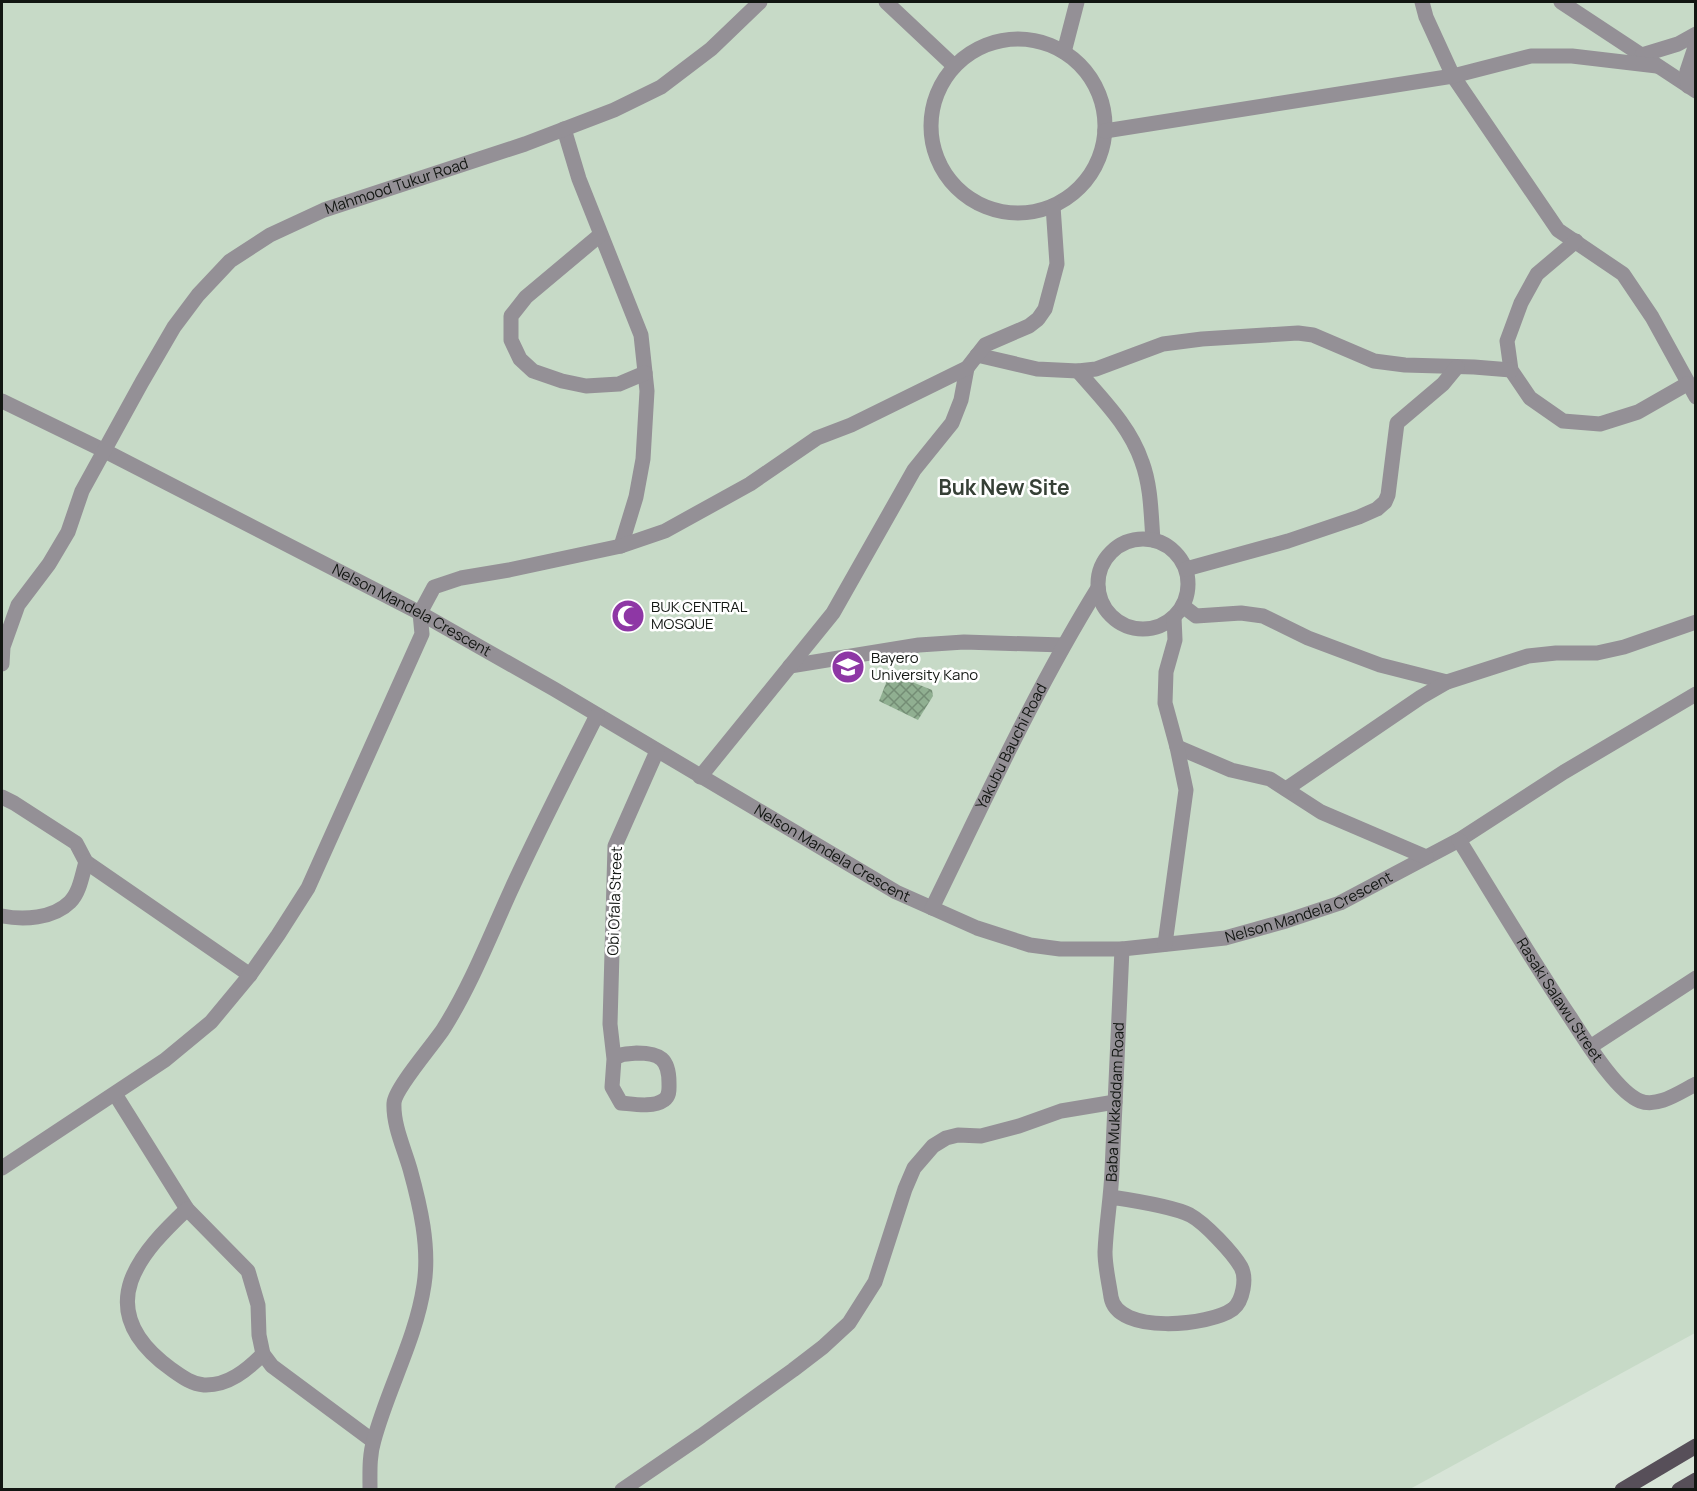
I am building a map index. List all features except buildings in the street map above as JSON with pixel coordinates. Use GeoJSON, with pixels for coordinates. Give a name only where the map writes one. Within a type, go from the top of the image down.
{"type":"FeatureCollection","features":[{"type":"Feature","properties":{"kind":"main road"},"geometry":{"type":"LineString","coordinates":[[1622,1490],[1695,1446]]}},
{"type":"Feature","properties":{"kind":"main road"},"geometry":{"type":"LineString","coordinates":[[1679,1490],[1695,1480]]}},
{"type":"Feature","properties":{"kind":"street","name":"Mahmood Tukur Road"},"geometry":{"type":"LineString","coordinates":[[2,664],[3,647],[18,605],[49,564],[68,532],[82,491],[174,327],[198,295],[230,261],[270,236],[324,210],[525,144],[614,110],[661,87],[711,49],[760,2]]}},
{"type":"Feature","properties":{"kind":"street"},"geometry":{"type":"LineString","coordinates":[[886,2],[953,65]]}},
{"type":"Feature","properties":{"kind":"street"},"geometry":{"type":"LineString","coordinates":[[1064,52],[1077,2]]}},
{"type":"Feature","properties":{"kind":"street"},"geometry":{"type":"LineString","coordinates":[[1422,2],[1426,17],[1453,76],[1558,230],[1623,274],[1652,317],[1695,398]]}},
{"type":"Feature","properties":{"kind":"street"},"geometry":{"type":"LineString","coordinates":[[1561,2],[1692,88]]}},
{"type":"Feature","properties":{"kind":"street"},"geometry":{"type":"LineString","coordinates":[[1642,56],[1678,44],[1695,34]]}},
{"type":"Feature","properties":{"kind":"street"},"geometry":{"type":"LineString","coordinates":[[1011,40],[1038,42],[1064,52],[1085,69],[1099,92],[1106,119],[1104,146],[1093,171],[1076,192],[1053,206],[1026,213],[999,211],[973,201],[952,183],[938,160],[931,134],[933,106],[953,65],[984,46],[1011,40]]}},
{"type":"Feature","properties":{"kind":"street"},"geometry":{"type":"LineString","coordinates":[[1692,88],[1687,71],[1695,45]]}},
{"type":"Feature","properties":{"kind":"street"},"geometry":{"type":"LineString","coordinates":[[1105,131],[1453,76],[1531,56],[1572,56],[1658,66]]}},
{"type":"Feature","properties":{"kind":"street"},"geometry":{"type":"LineString","coordinates":[[564,129],[579,179],[641,335],[647,391],[643,459],[636,496],[621,546]]}},
{"type":"Feature","properties":{"kind":"street"},"geometry":{"type":"LineString","coordinates":[[2,1168],[165,1060],[211,1022],[250,975],[279,935],[308,888],[422,634],[420,613],[434,587],[461,578],[621,546],[665,531],[750,484],[817,438],[851,425],[967,368],[985,345],[1029,326],[1045,309],[1057,264],[1053,206]]}},
{"type":"Feature","properties":{"kind":"street"},"geometry":{"type":"LineString","coordinates":[[600,235],[526,297],[511,316],[511,340],[520,359],[533,370],[562,381],[586,386],[619,384],[645,373]]}},
{"type":"Feature","properties":{"kind":"street"},"geometry":{"type":"LineString","coordinates":[[1575,242],[1537,274],[1521,303],[1508,341],[1511,370],[1530,398],[1563,421],[1600,424],[1638,412],[1687,384]]}},
{"type":"Feature","properties":{"kind":"street"},"geometry":{"type":"LineString","coordinates":[[977,355],[1037,369],[1078,371],[1096,369],[1163,345],[1202,339],[1298,333],[1314,335],[1374,361],[1405,365],[1511,370]]}},
{"type":"Feature","properties":{"kind":"street"},"geometry":{"type":"LineString","coordinates":[[1186,569],[1288,541],[1377,509],[1385,502],[1388,495],[1397,423],[1443,384],[1457,367]]}},
{"type":"Feature","properties":{"kind":"street"},"geometry":{"type":"LineString","coordinates":[[700,777],[834,613],[914,470],[952,423],[961,400],[967,368]]}},
{"type":"Feature","properties":{"kind":"street"},"geometry":{"type":"LineString","coordinates":[[1078,371],[1128,432],[1143,462],[1149,490],[1153,540]]}},
{"type":"Feature","properties":{"kind":"street","name":"Nelson Mandela Crescent"},"geometry":{"type":"LineString","coordinates":[[2,400],[420,613],[896,892],[977,928],[1030,945],[1060,949],[1122,949],[1225,938],[1297,918],[1340,903],[1459,840],[1564,772],[1695,694]]}},
{"type":"Feature","properties":{"kind":"street"},"geometry":{"type":"LineString","coordinates":[[1165,944],[1186,790],[1165,704],[1166,672],[1175,640],[1178,612],[1188,593],[1189,579],[1177,554],[1166,545],[1153,540],[1139,539],[1125,542],[1113,550],[1104,561],[1099,574],[1098,588],[1102,602],[1110,614],[1121,622],[1134,628],[1148,628],[1162,625],[1178,612]]}},
{"type":"Feature","properties":{"kind":"street","name":"Yakubu Bauchi Road"},"geometry":{"type":"LineString","coordinates":[[932,908],[1063,645],[1098,588]]}},
{"type":"Feature","properties":{"kind":"street"},"geometry":{"type":"LineString","coordinates":[[1178,612],[1196,616],[1241,613],[1263,616],[1308,638],[1371,661],[1447,682]]}},
{"type":"Feature","properties":{"kind":"street"},"geometry":{"type":"LineString","coordinates":[[1286,789],[1421,697],[1447,682],[1528,657],[1556,652],[1597,652],[1624,647],[1695,622]]}},
{"type":"Feature","properties":{"kind":"street"},"geometry":{"type":"LineString","coordinates":[[790,666],[919,645],[964,642],[1063,645]]}},
{"type":"Feature","properties":{"kind":"street"},"geometry":{"type":"LineString","coordinates":[[370,1490],[373,1441],[416,1316],[424,1286],[426,1264],[420,1218],[410,1171],[396,1125],[394,1101],[444,1027],[477,967],[512,888],[597,715]]}},
{"type":"Feature","properties":{"kind":"street"},"geometry":{"type":"LineString","coordinates":[[1177,747],[1231,770],[1270,778],[1321,812],[1426,858]]}},
{"type":"Feature","properties":{"kind":"street","name":"Obi Ofala Street"},"geometry":{"type":"LineString","coordinates":[[614,1059],[610,1024],[615,846],[657,751]]}},
{"type":"Feature","properties":{"kind":"street"},"geometry":{"type":"LineString","coordinates":[[2,797],[14,802],[76,843],[86,862],[250,975]]}},
{"type":"Feature","properties":{"kind":"street","name":"Rasaki Salawu Street"},"geometry":{"type":"LineString","coordinates":[[1459,840],[1521,942],[1590,1047],[1618,1083],[1641,1101],[1655,1102],[1695,1084]]}},
{"type":"Feature","properties":{"kind":"street"},"geometry":{"type":"LineString","coordinates":[[2,916],[45,917],[70,903],[80,884],[86,862]]}},
{"type":"Feature","properties":{"kind":"street","name":"Baba Mukkaddam Road"},"geometry":{"type":"LineString","coordinates":[[1111,1197],[1190,1215],[1220,1240],[1242,1268],[1244,1281],[1242,1293],[1235,1307],[1215,1318],[1187,1323],[1157,1323],[1117,1311],[1111,1301],[1105,1253],[1111,1197],[1122,949]]}},
{"type":"Feature","properties":{"kind":"street"},"geometry":{"type":"LineString","coordinates":[[1590,1047],[1695,978]]}},
{"type":"Feature","properties":{"kind":"street"},"geometry":{"type":"LineString","coordinates":[[116,1094],[187,1209],[248,1271],[258,1305],[259,1335],[263,1354],[272,1366],[373,1441]]}},
{"type":"Feature","properties":{"kind":"street"},"geometry":{"type":"LineString","coordinates":[[622,1490],[785,1376],[823,1347],[849,1323],[875,1282],[904,1189],[914,1168],[933,1146],[946,1138],[958,1135],[981,1136],[1061,1112],[1115,1102]]}},
{"type":"Feature","properties":{"kind":"street"},"geometry":{"type":"LineString","coordinates":[[187,1209],[166,1229],[149,1250],[130,1283],[127,1306],[130,1322],[137,1337],[149,1351],[181,1376],[188,1381],[204,1385],[237,1377],[263,1354]]}},
{"type":"Feature","properties":{"kind":"shaded area","name":"Bayero University Kano"},"geometry":{"type":"Polygon","coordinates":[[[2,2],[1695,2],[1695,1333],[1410,1489],[2,1490],[2,2]]]}},
{"type":"Feature","properties":{"kind":"place","name":"BUK CENTRAL MOSQUE"},"geometry":{"type":"Point","coordinates":[628,616]}},
{"type":"Feature","properties":{"kind":"place","name":"Bayero University Kano"},"geometry":{"type":"Point","coordinates":[848,667]}},
{"type":"Feature","properties":{"kind":"district","name":"Buk New Site"},"geometry":{"type":"Point","coordinates":[1004,488]}}]}
